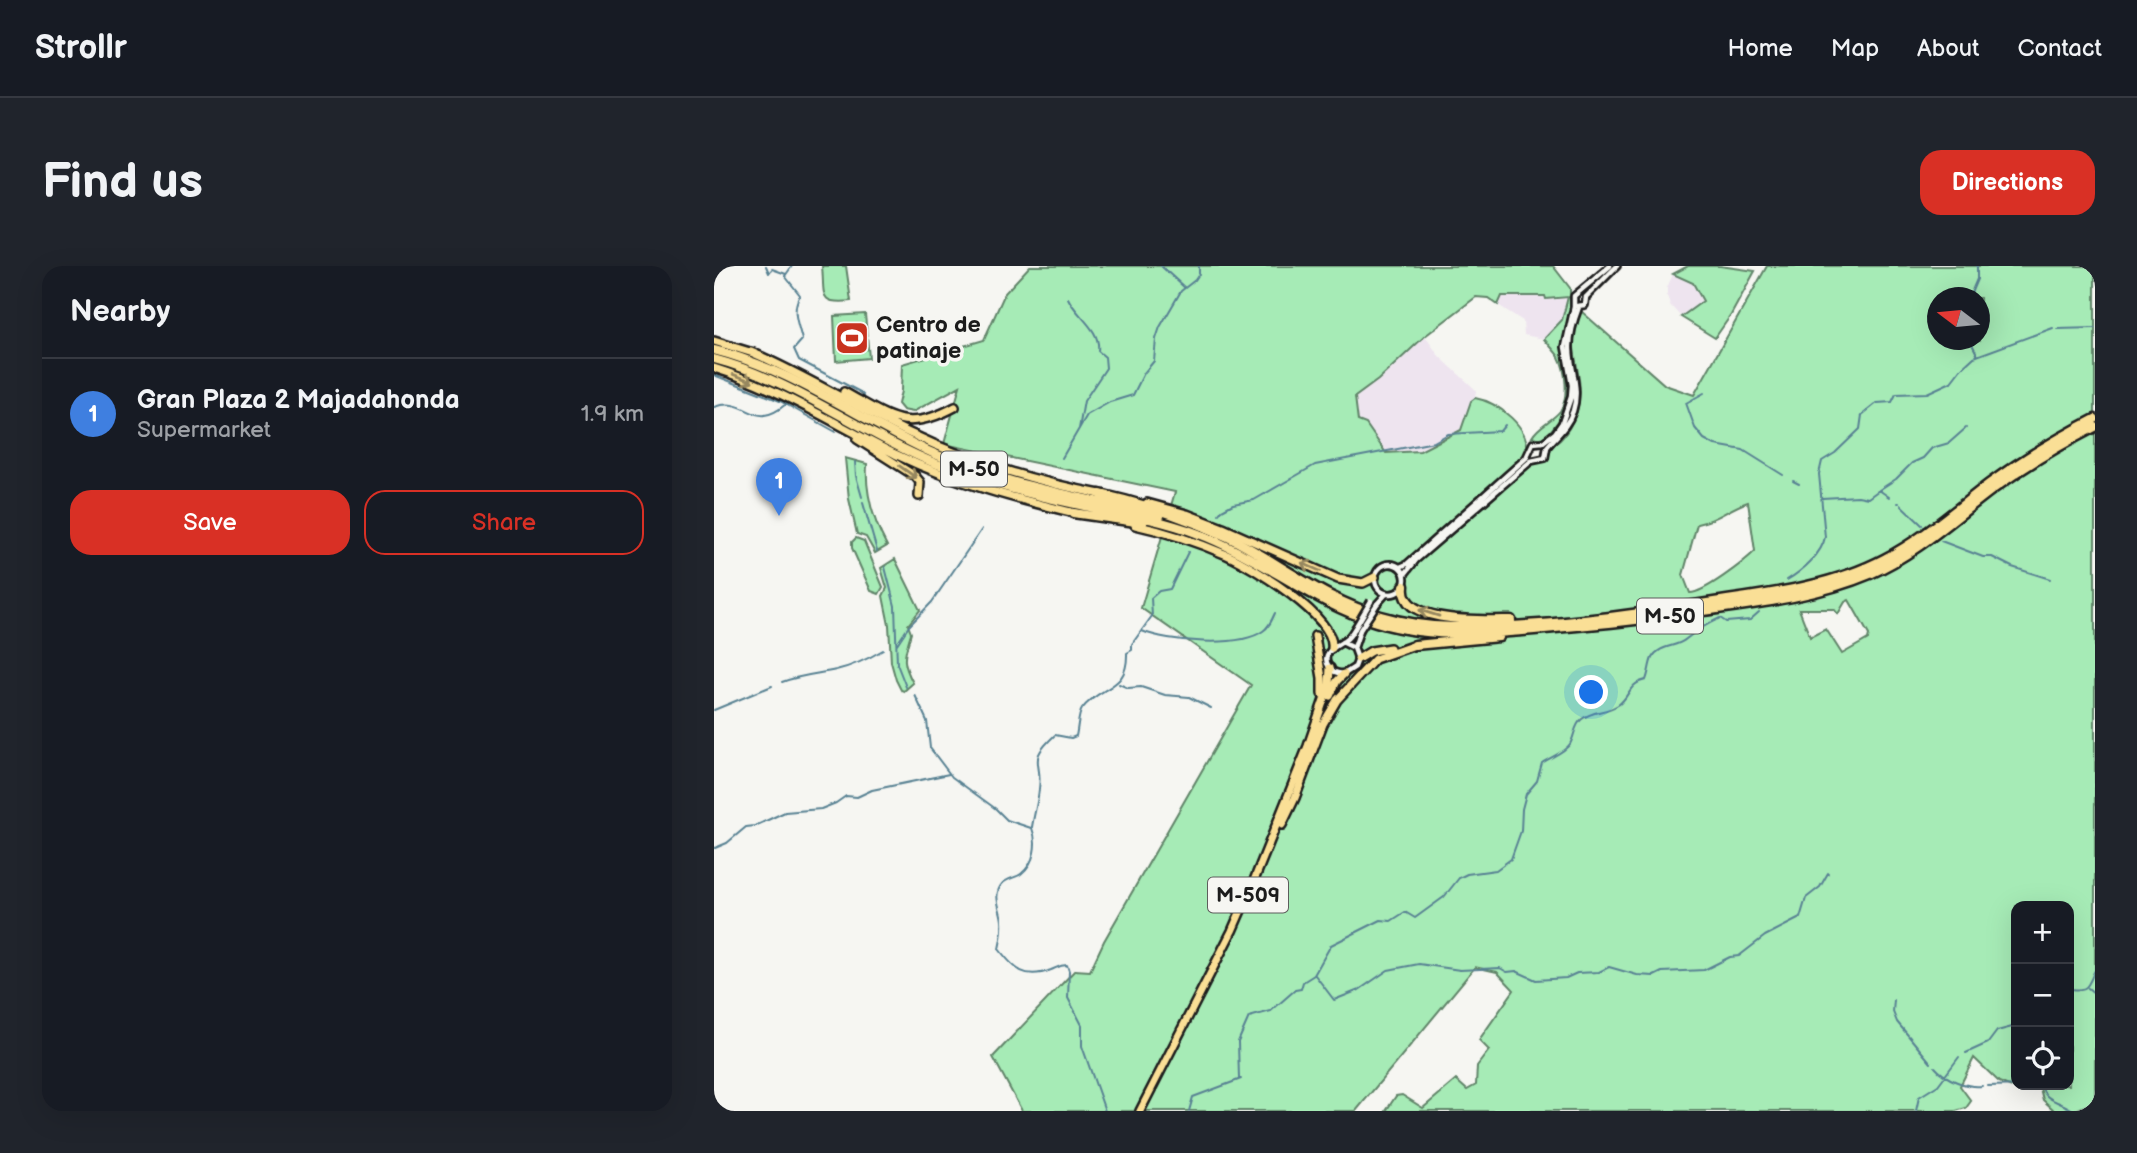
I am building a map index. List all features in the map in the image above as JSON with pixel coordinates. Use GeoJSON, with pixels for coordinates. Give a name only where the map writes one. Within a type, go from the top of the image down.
{"type":"FeatureCollection","features":[{"type":"Feature","properties":{"kind":"highway"},"geometry":{"type":"LineString","coordinates":[[714,341],[751,352],[809,375],[900,420],[929,420],[955,407]]}},
{"type":"Feature","properties":{"kind":"highway","name":"M-50"},"geometry":{"type":"LineString","coordinates":[[714,350],[776,372],[906,440],[980,471],[1040,489],[1163,517],[1194,527],[1248,549],[1354,607],[1404,622],[1430,626],[1485,626],[1619,615],[1780,591],[1834,579],[1861,570],[1902,549],[2030,455],[2095,419]]}},
{"type":"Feature","properties":{"kind":"highway"},"geometry":{"type":"LineString","coordinates":[[751,352],[810,379],[879,418],[942,447],[1009,471],[1165,512],[1229,538],[1248,549]]}},
{"type":"Feature","properties":{"kind":"highway","name":"M-50"},"geometry":{"type":"LineString","coordinates":[[714,359],[773,380],[902,449],[977,479],[1037,496],[1161,522],[1218,542],[1352,614],[1403,629],[1454,634],[1627,622],[1836,586],[1872,573],[1906,555],[2033,462],[2095,427]]}},
{"type":"Feature","properties":{"kind":"highway"},"geometry":{"type":"LineString","coordinates":[[714,368],[772,389],[929,469],[1000,495],[1159,531],[1230,556],[1315,614],[1331,636],[1332,648]]}},
{"type":"Feature","properties":{"kind":"highway"},"geometry":{"type":"LineString","coordinates":[[772,389],[842,429],[915,476],[920,482],[919,496]]}},
{"type":"Feature","properties":{"kind":"highway"},"geometry":{"type":"LineString","coordinates":[[1101,494],[1187,514],[1338,579],[1363,583],[1375,577]]}},
{"type":"Feature","properties":{"kind":"highway"},"geometry":{"type":"LineString","coordinates":[[1073,513],[1160,526],[1218,542]]}},
{"type":"Feature","properties":{"kind":"highway"},"geometry":{"type":"LineString","coordinates":[[1404,586],[1404,599],[1411,606],[1432,614],[1460,619],[1544,619],[1619,615]]}},
{"type":"Feature","properties":{"kind":"highway"},"geometry":{"type":"LineString","coordinates":[[1358,659],[1371,651],[1585,629],[1627,622]]}},
{"type":"Feature","properties":{"kind":"highway"},"geometry":{"type":"LineString","coordinates":[[1311,736],[1323,688],[1315,636]]}},
{"type":"Feature","properties":{"kind":"highway"},"geometry":{"type":"LineString","coordinates":[[1282,825],[1323,724],[1337,700],[1374,659],[1415,645]]}},
{"type":"Feature","properties":{"kind":"highway","name":"M-509"},"geometry":{"type":"LineString","coordinates":[[1143,1111],[1232,931],[1269,846],[1329,685],[1330,668]]}},
{"type":"Feature","properties":{"kind":"highway","name":"M-509"},"geometry":{"type":"LineString","coordinates":[[1143,1111],[1236,930],[1282,825],[1332,690],[1344,674]]}},
{"type":"Feature","properties":{"kind":"street"},"geometry":{"type":"LineString","coordinates":[[1583,295],[1610,266]]}},
{"type":"Feature","properties":{"kind":"street"},"geometry":{"type":"LineString","coordinates":[[1399,567],[1407,564],[1530,454],[1533,443],[1545,444],[1566,425],[1576,398],[1569,348],[1577,305],[1574,296],[1583,295],[1617,266]]}},
{"type":"Feature","properties":{"kind":"street"},"geometry":{"type":"LineString","coordinates":[[1577,305],[1586,303],[1583,295]]}},
{"type":"Feature","properties":{"kind":"street"},"geometry":{"type":"LineString","coordinates":[[1332,648],[1357,629],[1386,594],[1398,592],[1404,586],[1405,574],[1416,560],[1534,459],[1545,458],[1545,444],[1562,423],[1572,397],[1565,347],[1577,305]]}},
{"type":"Feature","properties":{"kind":"street"},"geometry":{"type":"LineString","coordinates":[[1530,454],[1534,459]]}},
{"type":"Feature","properties":{"kind":"street"},"geometry":{"type":"LineString","coordinates":[[1358,659],[1354,648],[1357,629],[1377,587],[1376,572],[1383,565],[1392,564],[1405,574]]}},
{"type":"Feature","properties":{"kind":"street"},"geometry":{"type":"LineString","coordinates":[[1377,587],[1386,594]]}},
{"type":"Feature","properties":{"kind":"street"},"geometry":{"type":"LineString","coordinates":[[1342,642],[1354,648]]}},
{"type":"Feature","properties":{"kind":"street","name":"M-509"},"geometry":{"type":"LineString","coordinates":[[1330,668],[1327,657],[1332,648]]}},
{"type":"Feature","properties":{"kind":"street","name":"M-509"},"geometry":{"type":"LineString","coordinates":[[1344,674],[1355,667],[1358,659]]}},
{"type":"Feature","properties":{"kind":"street"},"geometry":{"type":"LineString","coordinates":[[1330,668],[1344,674]]}},
{"type":"Feature","properties":{"kind":"shaded area"},"geometry":{"type":"Polygon","coordinates":[[[1673,274],[1693,283],[1703,302],[1681,317],[1670,305],[1667,295],[1673,274]]]}},
{"type":"Feature","properties":{"kind":"shaded area"},"geometry":{"type":"Polygon","coordinates":[[[1501,296],[1545,296],[1546,299],[1569,297],[1562,320],[1544,339],[1524,335],[1523,321],[1498,305],[1501,296]]]}},
{"type":"Feature","properties":{"kind":"shaded area"},"geometry":{"type":"Polygon","coordinates":[[[1425,336],[1439,356],[1476,390],[1475,398],[1471,401],[1461,430],[1420,451],[1386,453],[1358,421],[1355,397],[1378,380],[1425,336]]]}},
{"type":"Feature","properties":{"kind":"green space"},"geometry":{"type":"Polygon","coordinates":[[[822,266],[846,266],[851,301],[833,301],[825,296],[822,266]]]}},
{"type":"Feature","properties":{"kind":"green space"},"geometry":{"type":"Polygon","coordinates":[[[1030,266],[1553,266],[1570,288],[1570,309],[1562,346],[1568,395],[1563,415],[1544,439],[1532,437],[1560,411],[1565,399],[1566,384],[1559,357],[1544,339],[1562,320],[1568,297],[1546,299],[1545,296],[1502,296],[1498,305],[1488,298],[1476,297],[1425,336],[1378,380],[1355,397],[1358,421],[1366,424],[1386,453],[1420,451],[1461,430],[1471,401],[1475,398],[1484,400],[1503,411],[1524,434],[1527,453],[1521,459],[1528,467],[1548,457],[1551,447],[1566,432],[1576,412],[1580,390],[1574,335],[1581,311],[1665,385],[1694,395],[1767,266],[2095,266],[2095,1102],[2073,1111],[2055,1111],[2043,1100],[2040,1090],[2074,1090],[2074,901],[2011,901],[2011,1087],[1999,1082],[1974,1058],[1960,1086],[1971,1101],[1966,1108],[1956,1111],[1386,1111],[1396,1096],[1402,1095],[1423,1108],[1456,1080],[1467,1090],[1476,1085],[1477,1066],[1489,1050],[1479,1040],[1514,990],[1497,972],[1475,967],[1356,1111],[1022,1111],[993,1057],[1075,970],[1090,971],[1104,941],[1251,685],[1141,608],[1175,492],[944,444],[960,386],[913,412],[903,410],[898,404],[902,364],[984,340],[1005,293],[1030,266]],[[1748,502],[1697,524],[1683,575],[1690,593],[1714,583],[1755,551],[1748,502]],[[1849,600],[1838,614],[1834,609],[1799,609],[1810,637],[1826,629],[1842,654],[1868,639],[1869,635],[1849,600]]]}},
{"type":"Feature","properties":{"kind":"green space"},"geometry":{"type":"Polygon","coordinates":[[[1688,266],[1720,266],[1755,271],[1715,338],[1681,317],[1703,301],[1693,283],[1673,274],[1688,266]]]}},
{"type":"Feature","properties":{"kind":"green space","name":"Centro de patinaje"},"geometry":{"type":"Polygon","coordinates":[[[865,314],[869,358],[836,361],[834,316],[865,314]]]}},
{"type":"Feature","properties":{"kind":"green space"},"geometry":{"type":"Polygon","coordinates":[[[845,458],[867,464],[871,507],[887,546],[875,553],[866,537],[857,534],[849,499],[845,458]]]}},
{"type":"Feature","properties":{"kind":"green space"},"geometry":{"type":"Polygon","coordinates":[[[856,538],[864,541],[883,587],[879,594],[871,591],[852,548],[852,542],[856,538]]]}},
{"type":"Feature","properties":{"kind":"green space"},"geometry":{"type":"Polygon","coordinates":[[[895,559],[920,610],[908,625],[911,633],[905,663],[913,683],[904,691],[896,680],[891,662],[889,625],[883,596],[887,588],[881,568],[895,559]]]}},
{"type":"Feature","properties":{"kind":"waterway"},"geometry":{"type":"LineString","coordinates":[[766,266],[769,273],[772,269],[786,274]]}},
{"type":"Feature","properties":{"kind":"waterway"},"geometry":{"type":"LineString","coordinates":[[792,266],[785,276],[800,295],[796,312],[802,340],[794,349],[799,360],[860,392],[864,401]]}},
{"type":"Feature","properties":{"kind":"waterway"},"geometry":{"type":"LineString","coordinates":[[1161,266],[1185,288]]}},
{"type":"Feature","properties":{"kind":"waterway"},"geometry":{"type":"LineString","coordinates":[[1062,458],[1087,415],[1110,402],[1133,395],[1144,373],[1154,361],[1160,327],[1181,291],[1199,274],[1199,266]]}},
{"type":"Feature","properties":{"kind":"waterway"},"geometry":{"type":"LineString","coordinates":[[1974,287],[1977,266]]}},
{"type":"Feature","properties":{"kind":"waterway"},"geometry":{"type":"LineString","coordinates":[[1068,298],[1096,336],[1098,351],[1105,357],[1106,368],[1084,401],[1079,429]]}},
{"type":"Feature","properties":{"kind":"waterway"},"geometry":{"type":"LineString","coordinates":[[1787,580],[1799,572],[1820,550],[1825,537],[1819,474],[1822,461],[1835,453],[1860,429],[1862,415],[1877,403],[1892,402],[1896,394],[1927,393],[1951,382],[1974,357],[2053,328]]}},
{"type":"Feature","properties":{"kind":"waterway"},"geometry":{"type":"LineString","coordinates":[[2057,329],[2095,328]]}},
{"type":"Feature","properties":{"kind":"waterway"},"geometry":{"type":"LineString","coordinates":[[1975,350],[1977,354]]}},
{"type":"Feature","properties":{"kind":"waterway"},"geometry":{"type":"LineString","coordinates":[[714,375],[780,401],[836,432]]}},
{"type":"Feature","properties":{"kind":"waterway"},"geometry":{"type":"LineString","coordinates":[[1704,393],[1686,403],[1695,428],[1704,439],[1715,445],[1743,450],[1783,475]]}},
{"type":"Feature","properties":{"kind":"waterway"},"geometry":{"type":"LineString","coordinates":[[714,407],[735,406],[765,415],[786,404]]}},
{"type":"Feature","properties":{"kind":"waterway"},"geometry":{"type":"LineString","coordinates":[[1219,514],[1233,504],[1254,500],[1315,465],[1434,442],[1448,434],[1500,431],[1505,425]]}},
{"type":"Feature","properties":{"kind":"waterway"},"geometry":{"type":"LineString","coordinates":[[1879,490],[1896,479],[1912,463],[1923,458],[1932,448],[1949,443],[1966,428]]}},
{"type":"Feature","properties":{"kind":"waterway"},"geometry":{"type":"LineString","coordinates":[[855,462],[862,497]]}},
{"type":"Feature","properties":{"kind":"waterway"},"geometry":{"type":"LineString","coordinates":[[1793,481],[1799,484]]}},
{"type":"Feature","properties":{"kind":"waterway"},"geometry":{"type":"LineString","coordinates":[[1822,498],[1868,498],[1879,490],[1889,497]]}},
{"type":"Feature","properties":{"kind":"waterway"},"geometry":{"type":"LineString","coordinates":[[863,503],[877,551]]}},
{"type":"Feature","properties":{"kind":"waterway"},"geometry":{"type":"LineString","coordinates":[[1901,505],[1922,525]]}},
{"type":"Feature","properties":{"kind":"waterway"},"geometry":{"type":"LineString","coordinates":[[897,644],[909,626],[932,602],[982,529]]}},
{"type":"Feature","properties":{"kind":"waterway"},"geometry":{"type":"LineString","coordinates":[[1941,541],[2050,579]]}},
{"type":"Feature","properties":{"kind":"waterway"},"geometry":{"type":"LineString","coordinates":[[1032,827],[1040,779],[1038,756],[1055,735],[1071,738],[1076,736],[1082,709],[1118,681],[1126,665],[1127,653],[1132,650],[1132,644],[1152,616],[1151,598],[1159,591],[1170,589],[1188,552]]}},
{"type":"Feature","properties":{"kind":"waterway"},"geometry":{"type":"LineString","coordinates":[[885,567],[895,606],[897,664],[906,687]]}},
{"type":"Feature","properties":{"kind":"waterway"},"geometry":{"type":"LineString","coordinates":[[1189,1111],[1193,1097],[1241,1079],[1238,1042],[1249,1017],[1271,1011],[1295,990],[1301,989],[1303,982],[1314,975],[1331,945],[1381,920],[1391,921],[1405,912],[1415,918],[1444,897],[1459,878],[1467,874],[1496,870],[1511,859],[1521,831],[1526,794],[1537,781],[1542,763],[1568,747],[1577,724],[1582,719],[1618,705],[1635,684],[1646,680],[1655,654],[1682,642],[1720,618],[1726,622],[1750,620],[1759,612]]}},
{"type":"Feature","properties":{"kind":"waterway"},"geometry":{"type":"LineString","coordinates":[[1142,631],[1168,638],[1203,642],[1238,640],[1263,631],[1275,613]]}},
{"type":"Feature","properties":{"kind":"waterway"},"geometry":{"type":"LineString","coordinates":[[782,682],[836,670],[883,650]]}},
{"type":"Feature","properties":{"kind":"waterway"},"geometry":{"type":"LineString","coordinates":[[1119,684],[1128,688],[1141,687],[1165,695],[1189,697],[1211,708]]}},
{"type":"Feature","properties":{"kind":"waterway"},"geometry":{"type":"LineString","coordinates":[[714,710],[772,686]]}},
{"type":"Feature","properties":{"kind":"waterway"},"geometry":{"type":"LineString","coordinates":[[915,695],[927,721],[930,748],[952,777],[1007,820],[1031,828]]}},
{"type":"Feature","properties":{"kind":"waterway"},"geometry":{"type":"LineString","coordinates":[[715,848],[727,843],[746,827],[755,826],[785,812],[821,809],[846,796],[857,797],[872,790],[949,774]]}},
{"type":"Feature","properties":{"kind":"waterway"},"geometry":{"type":"LineString","coordinates":[[1032,828],[1035,846],[1032,859],[1021,874],[1004,882],[999,889],[1002,925],[999,949],[1010,963],[1027,973],[1042,973],[1067,965],[1068,998],[1082,1025],[1082,1046],[1105,1111]]}},
{"type":"Feature","properties":{"kind":"waterway"},"geometry":{"type":"LineString","coordinates":[[1315,975],[1334,1000],[1359,990],[1388,970],[1419,964],[1460,970],[1500,968],[1507,972],[1516,971],[1536,980],[1566,978],[1577,973],[1599,972],[1609,967],[1637,975],[1654,976],[1662,972],[1704,970],[1730,957],[1739,956],[1765,936],[1800,918],[1806,898],[1820,887],[1828,873]]}},
{"type":"Feature","properties":{"kind":"waterway"},"geometry":{"type":"LineString","coordinates":[[2074,989],[2086,987],[2095,970]]}},
{"type":"Feature","properties":{"kind":"waterway"},"geometry":{"type":"LineString","coordinates":[[2088,988],[2095,994]]}},
{"type":"Feature","properties":{"kind":"waterway"},"geometry":{"type":"LineString","coordinates":[[1894,1000],[1893,1012],[1897,1022],[1931,1063]]}},
{"type":"Feature","properties":{"kind":"waterway"},"geometry":{"type":"LineString","coordinates":[[1966,1053],[1988,1043],[1997,1031],[2012,1027]]}},
{"type":"Feature","properties":{"kind":"waterway"},"geometry":{"type":"LineString","coordinates":[[1916,1111],[1919,1097],[1938,1085],[1959,1057]]}},
{"type":"Feature","properties":{"kind":"waterway"},"geometry":{"type":"LineString","coordinates":[[1935,1067],[1957,1082],[1982,1086]]}},
{"type":"Feature","properties":{"kind":"waterway"},"geometry":{"type":"LineString","coordinates":[[1987,1086],[2011,1085]]}},
{"type":"Feature","properties":{"kind":"waterway"},"geometry":{"type":"LineString","coordinates":[[2043,1090],[2049,1098],[2074,1111]]}},
{"type":"Feature","properties":{"kind":"place","name":"Centro de patinaje"},"geometry":{"type":"Point","coordinates":[852,338]}},
{"type":"Feature","properties":{"kind":"place","name":"Gran Plaza 2 Majadahonda"},"geometry":{"type":"Point","coordinates":[779,516]}}]}
